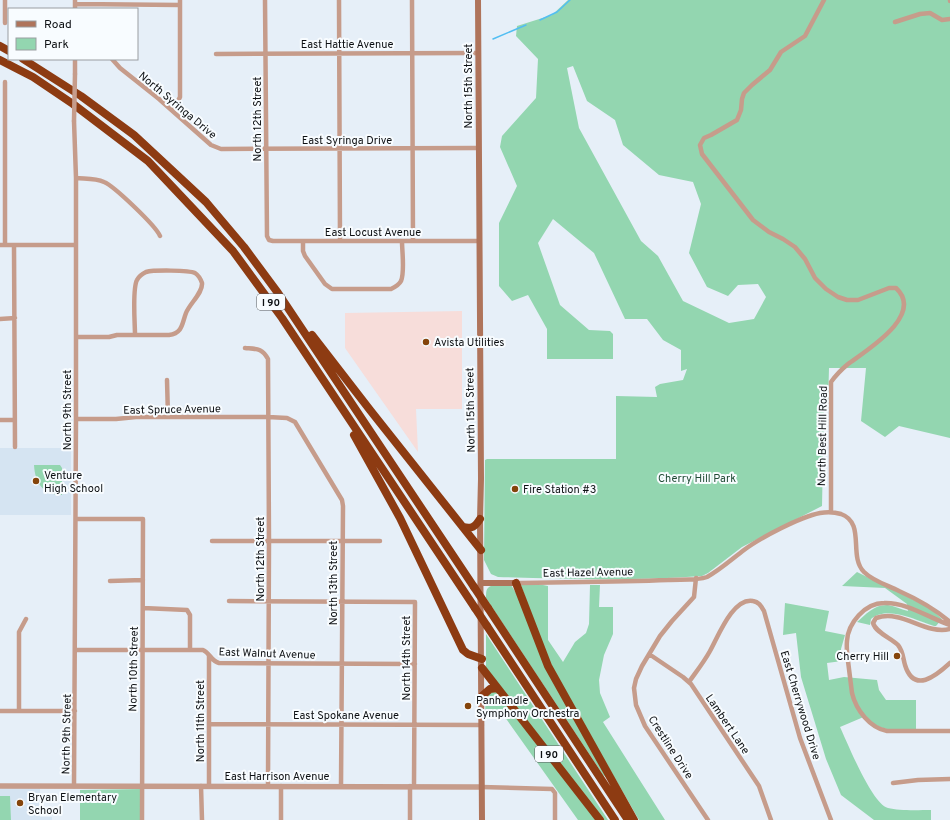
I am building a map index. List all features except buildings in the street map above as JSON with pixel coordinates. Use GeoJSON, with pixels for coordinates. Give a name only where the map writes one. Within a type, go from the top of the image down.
{"type":"FeatureCollection","features":[{"type":"Feature","properties":{"kind":"highway","name":"I 90"},"geometry":{"type":"LineString","coordinates":[[0,60],[34,77],[73,104],[148,161],[238,257],[278,312],[335,396],[615,820]]}},
{"type":"Feature","properties":{"kind":"highway","name":"I 90"},"geometry":{"type":"LineString","coordinates":[[25,60],[81,96],[128,131],[206,202],[248,253],[480,550]]}},
{"type":"Feature","properties":{"kind":"highway","name":"I 90"},"geometry":{"type":"LineString","coordinates":[[278,293],[478,585],[488,608],[628,820]]}},
{"type":"Feature","properties":{"kind":"highway"},"geometry":{"type":"LineString","coordinates":[[335,396],[400,518],[463,650],[468,654],[482,659]]}},
{"type":"Feature","properties":{"kind":"highway"},"geometry":{"type":"LineString","coordinates":[[463,527],[474,527],[480,519]]}},
{"type":"Feature","properties":{"kind":"highway"},"geometry":{"type":"LineString","coordinates":[[516,583],[548,666],[634,820]]}},
{"type":"Feature","properties":{"kind":"highway","name":"I 90"},"geometry":{"type":"LineString","coordinates":[[482,668],[600,820]]}},
{"type":"Feature","properties":{"kind":"highway"},"geometry":{"type":"LineString","coordinates":[[482,696],[490,689],[497,688]]}},
{"type":"Feature","properties":{"kind":"main road","name":"North 15th Street"},"geometry":{"type":"LineString","coordinates":[[478,0],[481,473],[478,585],[482,659],[482,820]]}},
{"type":"Feature","properties":{"kind":"main road","name":"East Hazel Avenue"},"geometry":{"type":"LineString","coordinates":[[478,585],[516,583]]}},
{"type":"Feature","properties":{"kind":"street"},"geometry":{"type":"LineString","coordinates":[[5,0],[5,23]]}},
{"type":"Feature","properties":{"kind":"street","name":"North 12th Street"},"geometry":{"type":"LineString","coordinates":[[266,0],[266,149],[268,239]]}},
{"type":"Feature","properties":{"kind":"street"},"geometry":{"type":"LineString","coordinates":[[339,0],[340,242]]}},
{"type":"Feature","properties":{"kind":"street"},"geometry":{"type":"LineString","coordinates":[[412,0],[413,242]]}},
{"type":"Feature","properties":{"kind":"street","name":"North Best Hill Road"},"geometry":{"type":"LineString","coordinates":[[824,0],[805,36],[781,52],[770,70],[752,84],[744,93],[741,110],[737,120],[704,138],[700,145],[702,154],[753,220],[769,232],[795,247],[805,259],[815,278],[826,289],[838,297],[847,300],[858,300],[889,288],[896,288],[901,292],[904,298],[904,306],[899,320],[880,341],[848,364],[831,382],[830,512]]}},
{"type":"Feature","properties":{"kind":"street"},"geometry":{"type":"LineString","coordinates":[[75,4],[107,7],[180,2],[180,97],[178,104],[172,110]]}},
{"type":"Feature","properties":{"kind":"street"},"geometry":{"type":"LineString","coordinates":[[895,22],[920,14],[930,13],[942,20],[950,19]]}},
{"type":"Feature","properties":{"kind":"street","name":"East Hattie Avenue"},"geometry":{"type":"LineString","coordinates":[[216,54],[478,53]]}},
{"type":"Feature","properties":{"kind":"street","name":"North 9th Street"},"geometry":{"type":"LineString","coordinates":[[74,786],[76,650],[75,60]]}},
{"type":"Feature","properties":{"kind":"street","name":"North Syringa Drive"},"geometry":{"type":"LineString","coordinates":[[113,60],[120,68],[215,147]]}},
{"type":"Feature","properties":{"kind":"street"},"geometry":{"type":"LineString","coordinates":[[5,82],[3,106],[3,245],[76,245]]}},
{"type":"Feature","properties":{"kind":"street","name":"East Syringa Drive"},"geometry":{"type":"LineString","coordinates":[[215,147],[223,149],[478,148]]}},
{"type":"Feature","properties":{"kind":"street"},"geometry":{"type":"LineString","coordinates":[[76,178],[94,179],[108,184],[150,223],[157,230],[160,236]]}},
{"type":"Feature","properties":{"kind":"street","name":"East Locust Avenue"},"geometry":{"type":"LineString","coordinates":[[268,239],[273,241],[340,242],[479,241]]}},
{"type":"Feature","properties":{"kind":"street"},"geometry":{"type":"LineString","coordinates":[[303,241],[303,251],[305,256],[322,281],[329,288],[391,289],[399,284],[402,276],[402,242]]}},
{"type":"Feature","properties":{"kind":"street"},"geometry":{"type":"LineString","coordinates":[[14,245],[15,447]]}},
{"type":"Feature","properties":{"kind":"street"},"geometry":{"type":"LineString","coordinates":[[76,337],[170,335],[178,332],[182,328],[188,308],[201,289],[202,284],[195,273],[185,271],[149,272],[139,276],[135,286],[135,335]]}},
{"type":"Feature","properties":{"kind":"street"},"geometry":{"type":"LineString","coordinates":[[0,318],[15,318]]}},
{"type":"Feature","properties":{"kind":"street","name":"North 12th Street"},"geometry":{"type":"LineString","coordinates":[[246,348],[257,349],[264,352],[268,359],[268,786]]}},
{"type":"Feature","properties":{"kind":"street"},"geometry":{"type":"LineString","coordinates":[[167,380],[168,417]]}},
{"type":"Feature","properties":{"kind":"street","name":"East Spruce Avenue"},"geometry":{"type":"LineString","coordinates":[[76,419],[268,417]]}},
{"type":"Feature","properties":{"kind":"street","name":"North 13th Street"},"geometry":{"type":"LineString","coordinates":[[268,417],[287,418],[294,422],[342,500],[341,786]]}},
{"type":"Feature","properties":{"kind":"street"},"geometry":{"type":"LineString","coordinates":[[0,420],[15,420]]}},
{"type":"Feature","properties":{"kind":"street"},"geometry":{"type":"LineString","coordinates":[[830,512],[842,514],[854,524],[857,556],[860,567],[865,573],[871,578],[930,607],[950,622]]}},
{"type":"Feature","properties":{"kind":"street","name":"East Hazel Avenue"},"geometry":{"type":"LineString","coordinates":[[516,583],[627,582],[704,578],[712,574],[745,549],[787,526],[813,515],[830,512]]}},
{"type":"Feature","properties":{"kind":"street","name":"North 10th Street"},"geometry":{"type":"LineString","coordinates":[[76,518],[144,519],[141,786],[142,820]]}},
{"type":"Feature","properties":{"kind":"street"},"geometry":{"type":"LineString","coordinates":[[212,541],[380,541]]}},
{"type":"Feature","properties":{"kind":"street","name":"Crestline Drive"},"geometry":{"type":"LineString","coordinates":[[696,578],[694,598],[672,621],[649,654],[634,683],[634,694],[638,710],[645,726],[708,820]]}},
{"type":"Feature","properties":{"kind":"street"},"geometry":{"type":"LineString","coordinates":[[110,581],[143,580]]}},
{"type":"Feature","properties":{"kind":"street"},"geometry":{"type":"LineString","coordinates":[[229,601],[342,602]]}},
{"type":"Feature","properties":{"kind":"street","name":"East Cherrywood Drive"},"geometry":{"type":"LineString","coordinates":[[689,682],[709,652],[732,612],[739,605],[749,601],[758,603],[764,611],[800,738],[831,820]]}},
{"type":"Feature","properties":{"kind":"street","name":"North 14th Street"},"geometry":{"type":"LineString","coordinates":[[342,602],[415,602],[415,724],[410,820]]}},
{"type":"Feature","properties":{"kind":"street"},"geometry":{"type":"LineString","coordinates":[[950,625],[903,606],[881,603],[871,606],[858,617],[851,628],[847,641],[852,694],[862,714],[871,724],[880,730],[887,731],[950,730]]}},
{"type":"Feature","properties":{"kind":"street"},"geometry":{"type":"LineString","coordinates":[[143,608],[184,609],[189,611],[190,650]]}},
{"type":"Feature","properties":{"kind":"street"},"geometry":{"type":"LineString","coordinates":[[950,629],[935,630],[905,618],[889,616],[876,618],[873,623],[879,631],[898,646],[904,656],[908,672],[916,681],[929,678],[950,663]]}},
{"type":"Feature","properties":{"kind":"street"},"geometry":{"type":"LineString","coordinates":[[20,711],[19,632],[26,619]]}},
{"type":"Feature","properties":{"kind":"street","name":"East Walnut Avenue"},"geometry":{"type":"LineString","coordinates":[[76,650],[203,650],[207,652],[213,661],[219,663],[415,664]]}},
{"type":"Feature","properties":{"kind":"street","name":"Lambert Lane"},"geometry":{"type":"LineString","coordinates":[[649,654],[689,682],[759,786],[771,820]]}},
{"type":"Feature","properties":{"kind":"street","name":"North 11th Street"},"geometry":{"type":"LineString","coordinates":[[209,656],[209,786]]}},
{"type":"Feature","properties":{"kind":"street"},"geometry":{"type":"LineString","coordinates":[[0,711],[75,711]]}},
{"type":"Feature","properties":{"kind":"street","name":"East Spokane Avenue"},"geometry":{"type":"LineString","coordinates":[[209,724],[482,725]]}},
{"type":"Feature","properties":{"kind":"street"},"geometry":{"type":"LineString","coordinates":[[893,783],[918,780],[950,779]]}},
{"type":"Feature","properties":{"kind":"street","name":"East Harrison Avenue"},"geometry":{"type":"LineString","coordinates":[[0,786],[412,786],[550,788],[555,793],[555,820]]}},
{"type":"Feature","properties":{"kind":"street"},"geometry":{"type":"LineString","coordinates":[[201,786],[202,820]]}},
{"type":"Feature","properties":{"kind":"street"},"geometry":{"type":"LineString","coordinates":[[281,786],[281,820]]}},
{"type":"Feature","properties":{"kind":"shaded area"},"geometry":{"type":"Polygon","coordinates":[[[462,311],[462,409],[416,409],[418,452],[345,348],[345,313],[462,311]]]}},
{"type":"Feature","properties":{"kind":"shaded area","name":"Venture High School"},"geometry":{"type":"Polygon","coordinates":[[[0,448],[71,448],[71,515],[0,515],[0,448]]]}},
{"type":"Feature","properties":{"kind":"shaded area","name":"Bryan Elementary School"},"geometry":{"type":"Polygon","coordinates":[[[0,788],[40,788],[40,817],[52,817],[52,820],[0,820],[0,788]]]}},
{"type":"Feature","properties":{"kind":"green space","name":"Cherry Hill Park"},"geometry":{"type":"Polygon","coordinates":[[[568,0],[950,0],[950,438],[899,426],[885,437],[861,421],[866,368],[829,368],[828,404],[824,405],[822,506],[742,547],[702,576],[651,579],[600,579],[498,577],[491,574],[484,560],[485,460],[616,459],[616,396],[657,397],[655,387],[660,384],[683,380],[687,369],[681,371],[681,350],[663,340],[647,319],[625,319],[594,253],[553,219],[538,243],[560,305],[589,330],[610,331],[613,334],[613,359],[547,359],[547,329],[528,295],[512,301],[499,286],[499,223],[517,186],[500,147],[502,136],[536,98],[538,59],[516,36],[517,26],[552,15],[568,0]],[[573,66],[567,68],[579,128],[641,241],[658,256],[683,301],[729,323],[754,319],[766,297],[758,284],[738,285],[728,296],[707,287],[689,253],[701,204],[693,182],[659,175],[623,145],[615,120],[587,101],[573,66]]]}},
{"type":"Feature","properties":{"kind":"green space"},"geometry":{"type":"Polygon","coordinates":[[[34,465],[60,465],[62,468],[62,495],[50,493],[41,487],[36,477],[34,465]]]}},
{"type":"Feature","properties":{"kind":"green space"},"geometry":{"type":"Polygon","coordinates":[[[857,572],[930,608],[942,619],[936,626],[934,626],[910,617],[893,613],[885,613],[871,619],[870,625],[857,622],[871,610],[883,605],[908,611],[907,604],[885,588],[842,586],[857,572]]]}},
{"type":"Feature","properties":{"kind":"green space"},"geometry":{"type":"Polygon","coordinates":[[[494,585],[511,585],[516,593],[607,778],[603,775],[486,598],[487,589],[494,585]]]}},
{"type":"Feature","properties":{"kind":"green space"},"geometry":{"type":"Polygon","coordinates":[[[521,585],[548,586],[548,640],[563,662],[575,642],[586,633],[589,624],[590,585],[600,585],[599,607],[613,607],[613,634],[604,655],[599,680],[600,693],[610,717],[603,722],[665,820],[639,820],[559,681],[541,642],[521,585]]]}},
{"type":"Feature","properties":{"kind":"green space"},"geometry":{"type":"Polygon","coordinates":[[[785,603],[829,611],[825,631],[845,635],[841,649],[842,661],[827,663],[829,680],[844,677],[877,680],[879,690],[886,700],[916,700],[916,730],[895,730],[883,728],[871,721],[866,716],[840,727],[854,759],[868,785],[882,804],[888,808],[898,810],[931,810],[931,820],[874,820],[841,795],[826,759],[801,677],[796,633],[783,635],[785,603]]]}},
{"type":"Feature","properties":{"kind":"green space"},"geometry":{"type":"Polygon","coordinates":[[[486,634],[608,820],[603,820],[486,668],[486,634]]]}},
{"type":"Feature","properties":{"kind":"green space"},"geometry":{"type":"Polygon","coordinates":[[[490,692],[496,692],[597,820],[578,820],[502,713],[485,712],[486,699],[490,692]]]}},
{"type":"Feature","properties":{"kind":"green space"},"geometry":{"type":"Polygon","coordinates":[[[141,789],[142,820],[80,820],[80,790],[141,789]]]}},
{"type":"Feature","properties":{"kind":"green space"},"geometry":{"type":"Polygon","coordinates":[[[0,796],[10,796],[11,820],[0,820],[0,796]]]}},
{"type":"Feature","properties":{"kind":"waterway"},"geometry":{"type":"LineString","coordinates":[[540,20],[557,12],[570,0]]}},
{"type":"Feature","properties":{"kind":"waterway"},"geometry":{"type":"LineString","coordinates":[[493,39],[526,25]]}},
{"type":"Feature","properties":{"kind":"place","name":"Avista Utilities"},"geometry":{"type":"Point","coordinates":[426,342]}},
{"type":"Feature","properties":{"kind":"place","name":"Venture High School"},"geometry":{"type":"Point","coordinates":[36,481]}},
{"type":"Feature","properties":{"kind":"place","name":"Fire Station #3"},"geometry":{"type":"Point","coordinates":[515,489]}},
{"type":"Feature","properties":{"kind":"place","name":"Cherry Hill"},"geometry":{"type":"Point","coordinates":[897,656]}},
{"type":"Feature","properties":{"kind":"place","name":"Panhandle Symphony Orchestra"},"geometry":{"type":"Point","coordinates":[468,706]}},
{"type":"Feature","properties":{"kind":"place","name":"Bryan Elementary School"},"geometry":{"type":"Point","coordinates":[20,803]}}]}
